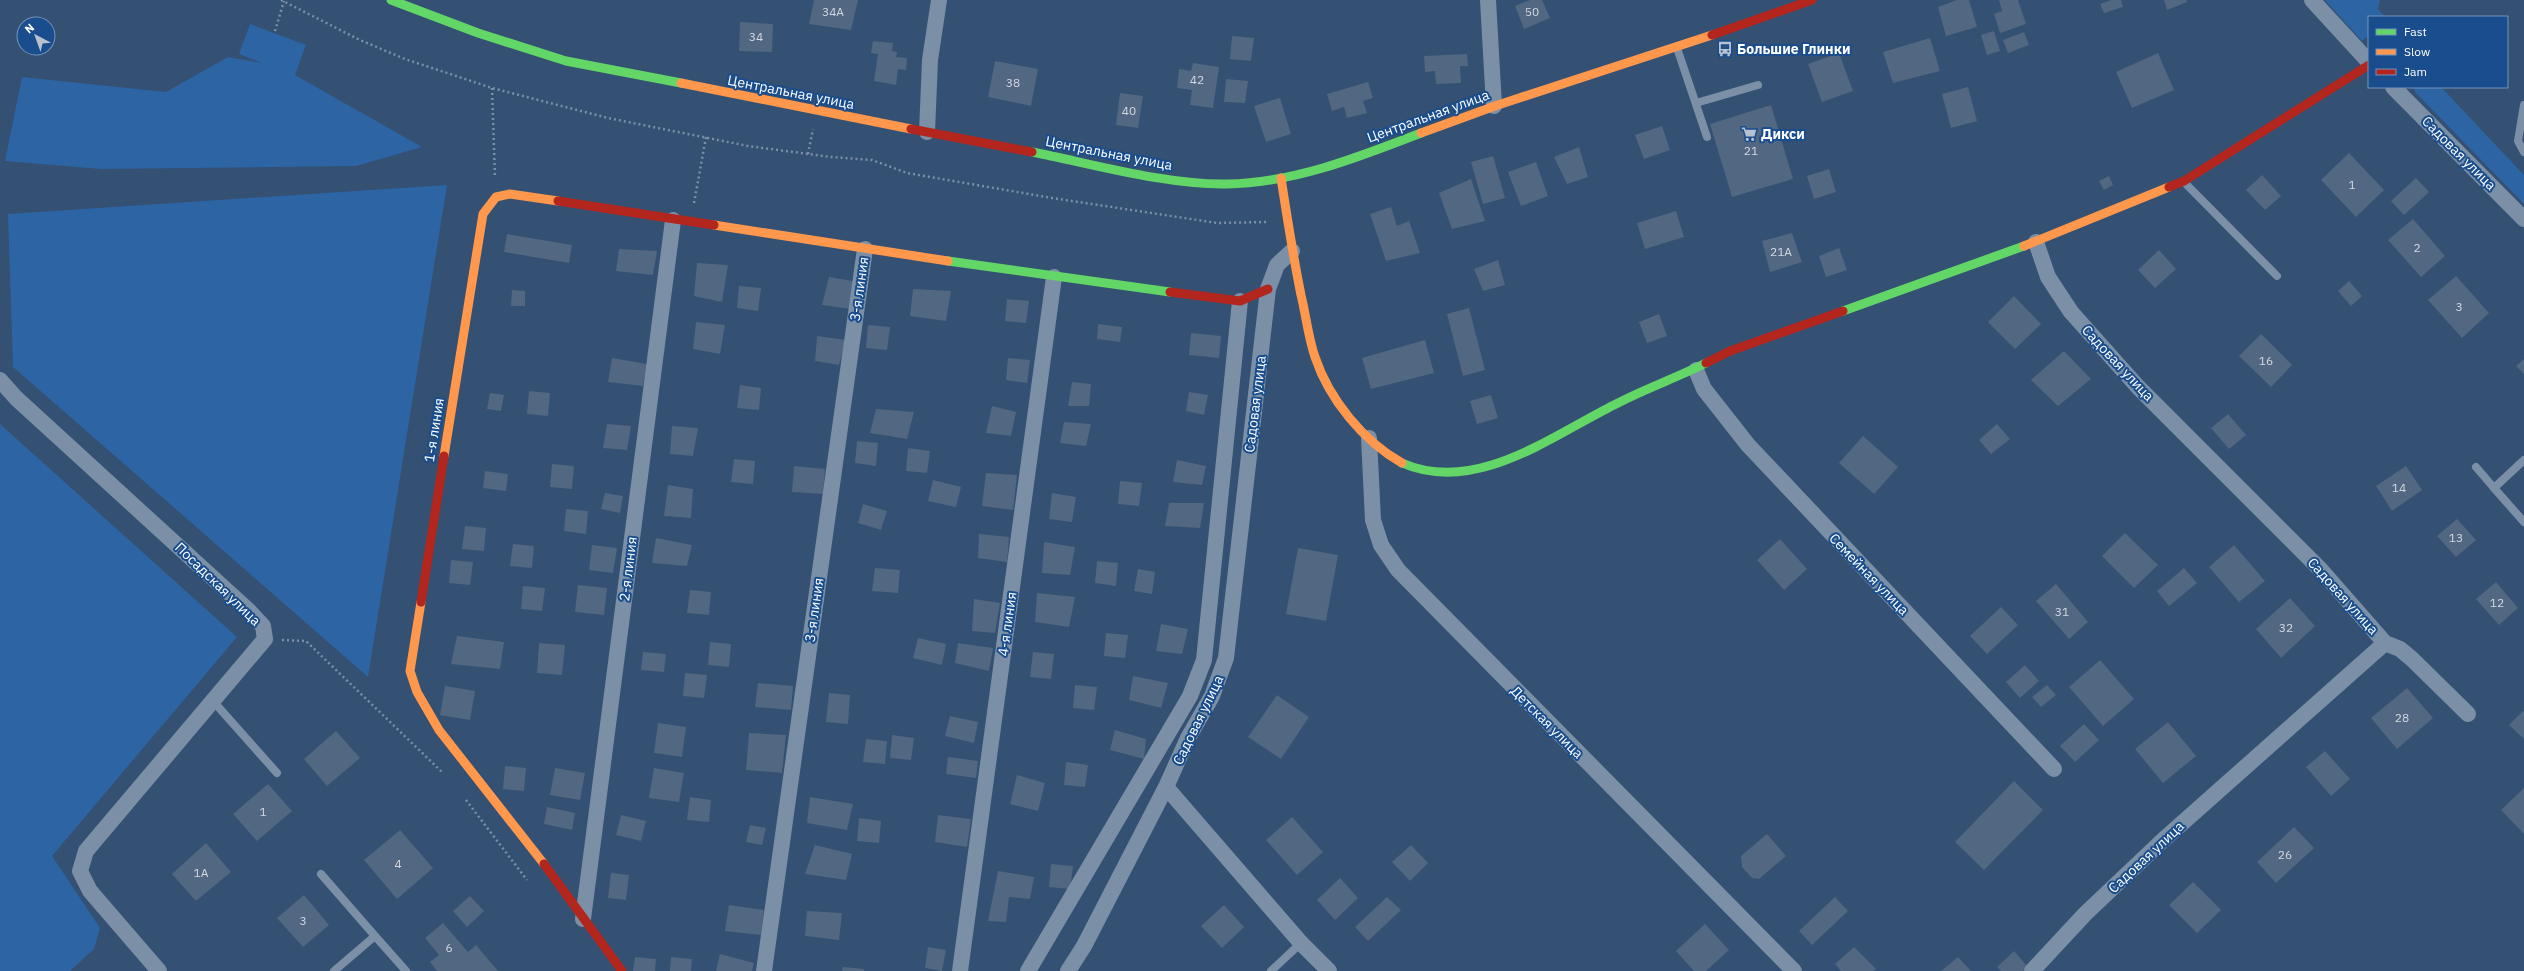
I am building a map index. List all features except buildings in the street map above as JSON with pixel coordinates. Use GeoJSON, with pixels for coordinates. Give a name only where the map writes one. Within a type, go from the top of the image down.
{"type":"FeatureCollection","features":[{"type":"Feature","properties":{"kind":"street","name":"Центральная улица"},"geometry":{"type":"LineString","coordinates":[[391,0],[478,33],[566,61],[1128,171],[1198,182],[1229,184],[1281,178],[1359,156],[1494,106],[1677,47],[1812,0]]}},
{"type":"Feature","properties":{"kind":"street"},"geometry":{"type":"LineString","coordinates":[[927,132],[930,60],[940,0]]}},
{"type":"Feature","properties":{"kind":"street"},"geometry":{"type":"LineString","coordinates":[[1488,0],[1494,106]]}},
{"type":"Feature","properties":{"kind":"street"},"geometry":{"type":"LineString","coordinates":[[2312,0],[2368,63]]}},
{"type":"Feature","properties":{"kind":"street"},"geometry":{"type":"LineString","coordinates":[[1281,178],[1292,250],[1310,341],[1328,385],[1355,424],[1382,452],[1408,467],[1433,473],[1462,472],[1513,456],[1625,399],[1696,370],[1730,351],[1976,261],[2036,242],[2184,181],[2368,65]]}},
{"type":"Feature","properties":{"kind":"street","name":"Садовая улица"},"geometry":{"type":"LineString","coordinates":[[2395,88],[2524,219]]}},
{"type":"Feature","properties":{"kind":"street"},"geometry":{"type":"LineString","coordinates":[[496,197],[510,194],[690,223],[1054,277],[1240,301],[1268,289]]}},
{"type":"Feature","properties":{"kind":"street","name":"1-я линия"},"geometry":{"type":"LineString","coordinates":[[496,197],[483,214],[410,671],[417,696],[432,723],[508,816],[582,919]]}},
{"type":"Feature","properties":{"kind":"street","name":"2-я линия"},"geometry":{"type":"LineString","coordinates":[[582,919],[673,220]]}},
{"type":"Feature","properties":{"kind":"street","name":"Садовая улица"},"geometry":{"type":"LineString","coordinates":[[2032,971],[2085,914],[2157,846],[2385,643],[2321,570],[2138,387],[2071,312],[2048,277],[2036,242]]}},
{"type":"Feature","properties":{"kind":"street","name":"3-я линия"},"geometry":{"type":"LineString","coordinates":[[764,971],[865,249]]}},
{"type":"Feature","properties":{"kind":"street","name":"Садовая улица"},"geometry":{"type":"LineString","coordinates":[[1068,971],[1084,946],[1166,787],[1188,738],[1212,696],[1226,658],[1268,289],[1276,265],[1292,250]]}},
{"type":"Feature","properties":{"kind":"street","name":"4-я линия"},"geometry":{"type":"LineString","coordinates":[[960,971],[1054,277]]}},
{"type":"Feature","properties":{"kind":"street"},"geometry":{"type":"LineString","coordinates":[[1028,971],[1190,696],[1204,660],[1240,301]]}},
{"type":"Feature","properties":{"kind":"street","name":"Семейная улица"},"geometry":{"type":"LineString","coordinates":[[1696,370],[1704,389],[1748,445],[2054,769]]}},
{"type":"Feature","properties":{"kind":"street","name":"Посадская улица"},"geometry":{"type":"LineString","coordinates":[[0,380],[22,403],[249,611],[263,626],[265,639],[86,852],[80,871],[90,891],[159,971]]}},
{"type":"Feature","properties":{"kind":"street","name":"Детская улица"},"geometry":{"type":"LineString","coordinates":[[1369,438],[1373,520],[1381,545],[1398,570],[1794,971]]}},
{"type":"Feature","properties":{"kind":"street"},"geometry":{"type":"LineString","coordinates":[[2385,643],[2400,649],[2412,659],[2468,714]]}},
{"type":"Feature","properties":{"kind":"street"},"geometry":{"type":"LineString","coordinates":[[1166,787],[1301,943],[1329,971]]}},
{"type":"Feature","properties":{"kind":"street"},"geometry":{"type":"LineString","coordinates":[[582,919],[622,971]]}},
{"type":"Feature","properties":{"kind":"lane"},"geometry":{"type":"LineString","coordinates":[[1677,47],[1707,136]]}},
{"type":"Feature","properties":{"kind":"lane"},"geometry":{"type":"LineString","coordinates":[[1696,104],[1758,85]]}},
{"type":"Feature","properties":{"kind":"lane"},"geometry":{"type":"LineString","coordinates":[[2524,105],[2518,141],[2524,152]]}},
{"type":"Feature","properties":{"kind":"lane"},"geometry":{"type":"LineString","coordinates":[[2184,181],[2276,276]]}},
{"type":"Feature","properties":{"kind":"lane"},"geometry":{"type":"LineString","coordinates":[[2494,488],[2524,460]]}},
{"type":"Feature","properties":{"kind":"lane"},"geometry":{"type":"LineString","coordinates":[[2476,467],[2524,522]]}},
{"type":"Feature","properties":{"kind":"lane"},"geometry":{"type":"LineString","coordinates":[[213,701],[277,773]]}},
{"type":"Feature","properties":{"kind":"lane"},"geometry":{"type":"LineString","coordinates":[[321,874],[406,971]]}},
{"type":"Feature","properties":{"kind":"lane"},"geometry":{"type":"LineString","coordinates":[[334,971],[375,936]]}},
{"type":"Feature","properties":{"kind":"lane"},"geometry":{"type":"LineString","coordinates":[[1271,971],[1301,943]]}},
{"type":"Feature","properties":{"kind":"path"},"geometry":{"type":"LineString","coordinates":[[275,31],[282,1],[360,40],[405,59],[492,88],[608,118],[706,137],[808,154],[872,160],[907,173],[941,180],[1209,222],[1264,223],[1287,217]]}},
{"type":"Feature","properties":{"kind":"path"},"geometry":{"type":"LineString","coordinates":[[492,88],[496,197]]}},
{"type":"Feature","properties":{"kind":"path"},"geometry":{"type":"LineString","coordinates":[[808,154],[817,111]]}},
{"type":"Feature","properties":{"kind":"path"},"geometry":{"type":"LineString","coordinates":[[690,223],[706,137]]}},
{"type":"Feature","properties":{"kind":"path"},"geometry":{"type":"LineString","coordinates":[[265,639],[306,641],[444,774]]}},
{"type":"Feature","properties":{"kind":"path"},"geometry":{"type":"LineString","coordinates":[[464,798],[532,885]]}},
{"type":"Feature","properties":{"kind":"shaded area"},"geometry":{"type":"Polygon","coordinates":[[[2325,0],[2380,0],[2378,9],[2384,16],[2368,16],[2368,36],[2362,41],[2325,0]]]}},
{"type":"Feature","properties":{"kind":"shaded area"},"geometry":{"type":"Polygon","coordinates":[[[250,24],[306,45],[295,75],[422,147],[356,166],[101,169],[5,161],[22,77],[166,92],[228,57],[262,63],[239,54],[250,24]]]}},
{"type":"Feature","properties":{"kind":"shaded area"},"geometry":{"type":"Polygon","coordinates":[[[2414,88],[2442,88],[2524,175],[2524,204],[2415,92],[2414,88]]]}},
{"type":"Feature","properties":{"kind":"shaded area"},"geometry":{"type":"Polygon","coordinates":[[[447,185],[368,677],[13,367],[8,214],[447,185]]]}},
{"type":"Feature","properties":{"kind":"shaded area"},"geometry":{"type":"Polygon","coordinates":[[[0,424],[237,637],[52,856],[100,928],[94,949],[70,971],[0,971],[0,424]]]}},
{"type":"Feature","properties":{"kind":"traffic: fast"},"geometry":{"type":"LineString","coordinates":[[391,0],[478,33],[566,61],[681,83]]}},
{"type":"Feature","properties":{"kind":"traffic: fast"},"geometry":{"type":"LineString","coordinates":[[1032,152],[1130,173],[1179,181],[1227,184],[1252,183],[1301,174],[1326,167],[1421,133]]}},
{"type":"Feature","properties":{"kind":"traffic: fast"},"geometry":{"type":"LineString","coordinates":[[1843,311],[2024,246]]}},
{"type":"Feature","properties":{"kind":"traffic: fast"},"geometry":{"type":"LineString","coordinates":[[948,261],[1170,292]]}},
{"type":"Feature","properties":{"kind":"traffic: fast"},"geometry":{"type":"LineString","coordinates":[[1402,463],[1429,471],[1457,472],[1484,467],[1511,458],[1538,446],[1625,399],[1706,363]]}},
{"type":"Feature","properties":{"kind":"traffic: slow"},"geometry":{"type":"LineString","coordinates":[[1421,133],[1495,106],[1712,35]]}},
{"type":"Feature","properties":{"kind":"traffic: slow"},"geometry":{"type":"LineString","coordinates":[[681,83],[911,129]]}},
{"type":"Feature","properties":{"kind":"traffic: slow"},"geometry":{"type":"LineString","coordinates":[[1281,178],[1295,266],[1309,334],[1321,373],[1338,403],[1349,418],[1374,443],[1402,463]]}},
{"type":"Feature","properties":{"kind":"traffic: slow"},"geometry":{"type":"LineString","coordinates":[[2024,246],[2169,187]]}},
{"type":"Feature","properties":{"kind":"traffic: slow"},"geometry":{"type":"LineString","coordinates":[[444,456],[483,214],[496,197],[510,194],[558,201]]}},
{"type":"Feature","properties":{"kind":"traffic: slow"},"geometry":{"type":"LineString","coordinates":[[714,225],[948,261]]}},
{"type":"Feature","properties":{"kind":"traffic: slow"},"geometry":{"type":"LineString","coordinates":[[421,602],[410,671],[417,692],[439,730],[544,864]]}},
{"type":"Feature","properties":{"kind":"traffic: jam"},"geometry":{"type":"LineString","coordinates":[[1712,35],[1812,0]]}},
{"type":"Feature","properties":{"kind":"traffic: jam"},"geometry":{"type":"LineString","coordinates":[[2169,187],[2184,181],[2368,66]]}},
{"type":"Feature","properties":{"kind":"traffic: jam"},"geometry":{"type":"LineString","coordinates":[[911,129],[1032,152]]}},
{"type":"Feature","properties":{"kind":"traffic: jam"},"geometry":{"type":"LineString","coordinates":[[558,201],[714,225]]}},
{"type":"Feature","properties":{"kind":"traffic: jam"},"geometry":{"type":"LineString","coordinates":[[1170,292],[1240,301],[1268,289]]}},
{"type":"Feature","properties":{"kind":"traffic: jam"},"geometry":{"type":"LineString","coordinates":[[1706,363],[1730,351],[1843,311]]}},
{"type":"Feature","properties":{"kind":"traffic: jam"},"geometry":{"type":"LineString","coordinates":[[421,602],[444,456]]}},
{"type":"Feature","properties":{"kind":"traffic: jam"},"geometry":{"type":"LineString","coordinates":[[544,864],[622,971]]}},
{"type":"Feature","properties":{"kind":"place","name":"Большие Глинки"},"geometry":{"type":"Point","coordinates":[1725,49]}},
{"type":"Feature","properties":{"kind":"place","name":"Дикси"},"geometry":{"type":"Point","coordinates":[1749,134]}}]}
